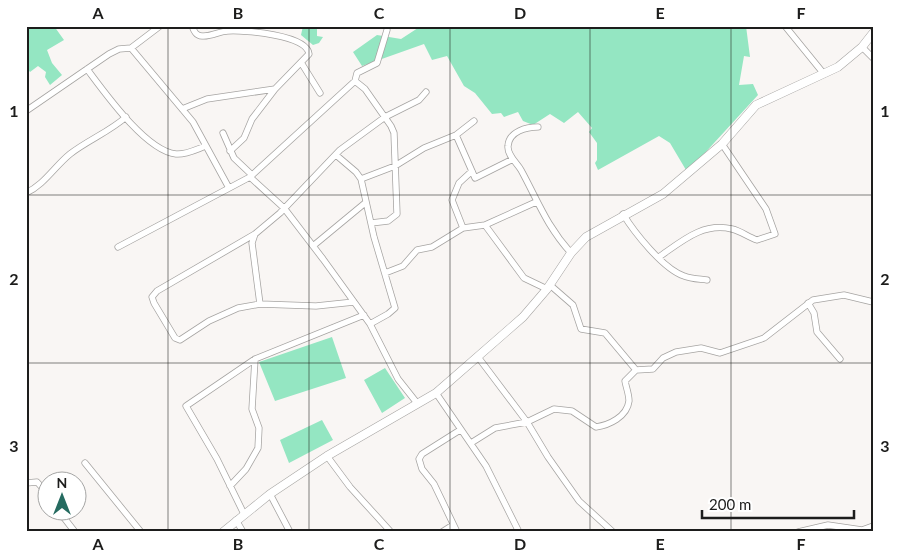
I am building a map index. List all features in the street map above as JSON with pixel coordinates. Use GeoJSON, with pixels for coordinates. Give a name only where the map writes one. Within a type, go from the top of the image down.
{"type":"FeatureCollection","features":[{"type":"Feature","properties":{"kind":"street"},"geometry":{"type":"LineString","coordinates":[[26,111],[109,54],[131,48],[160,26]]}},
{"type":"Feature","properties":{"kind":"street"},"geometry":{"type":"LineString","coordinates":[[192,26],[196,34],[201,36],[228,31],[294,39],[309,50],[309,54],[302,64],[275,89],[252,119],[244,138],[230,151]]}},
{"type":"Feature","properties":{"kind":"street"},"geometry":{"type":"LineString","coordinates":[[785,26],[824,74]]}},
{"type":"Feature","properties":{"kind":"street"},"geometry":{"type":"LineString","coordinates":[[118,247],[251,176],[355,81],[357,73],[377,63],[387,30]]}},
{"type":"Feature","properties":{"kind":"street"},"geometry":{"type":"LineString","coordinates":[[223,532],[270,494],[327,456],[436,393],[523,317],[548,287],[571,253],[586,237],[623,214],[663,194],[722,144],[756,105],[838,67],[862,47],[873,33]]}},
{"type":"Feature","properties":{"kind":"street"},"geometry":{"type":"LineString","coordinates":[[862,47],[873,58]]}},
{"type":"Feature","properties":{"kind":"street"},"geometry":{"type":"LineString","coordinates":[[131,48],[193,122],[229,188]]}},
{"type":"Feature","properties":{"kind":"street"},"geometry":{"type":"LineString","coordinates":[[302,64],[320,93]]}},
{"type":"Feature","properties":{"kind":"street"},"geometry":{"type":"LineString","coordinates":[[87,69],[126,117],[150,141],[175,154],[206,146]]}},
{"type":"Feature","properties":{"kind":"street"},"geometry":{"type":"LineString","coordinates":[[355,81],[365,89],[385,117],[394,134],[397,214],[388,221],[370,223]]}},
{"type":"Feature","properties":{"kind":"street"},"geometry":{"type":"LineString","coordinates":[[182,109],[207,99],[275,89]]}},
{"type":"Feature","properties":{"kind":"street"},"geometry":{"type":"LineString","coordinates":[[354,302],[299,307],[260,304],[238,308],[216,317],[180,340],[175,338],[171,332],[152,297],[157,291],[255,234],[284,208],[336,155],[385,117],[419,100],[426,92]]}},
{"type":"Feature","properties":{"kind":"street"},"geometry":{"type":"LineString","coordinates":[[26,193],[36,187],[69,155],[112,129],[126,117]]}},
{"type":"Feature","properties":{"kind":"street"},"geometry":{"type":"LineString","coordinates":[[361,179],[395,166],[424,148],[456,135],[474,121]]}},
{"type":"Feature","properties":{"kind":"street"},"geometry":{"type":"LineString","coordinates":[[538,127],[523,128],[510,141],[508,146],[547,223],[571,253]]}},
{"type":"Feature","properties":{"kind":"street"},"geometry":{"type":"LineString","coordinates":[[223,133],[230,151],[241,167],[284,208],[364,315],[398,380],[416,404]]}},
{"type":"Feature","properties":{"kind":"street"},"geometry":{"type":"LineString","coordinates":[[456,135],[472,172],[477,178],[513,159]]}},
{"type":"Feature","properties":{"kind":"street"},"geometry":{"type":"LineString","coordinates":[[658,256],[708,227],[734,229],[757,240],[775,234],[766,209],[722,144]]}},
{"type":"Feature","properties":{"kind":"street"},"geometry":{"type":"LineString","coordinates":[[336,155],[356,172],[361,179],[370,223],[395,308],[370,324]]}},
{"type":"Feature","properties":{"kind":"street"},"geometry":{"type":"LineString","coordinates":[[463,228],[452,200],[458,183],[472,172]]}},
{"type":"Feature","properties":{"kind":"street"},"geometry":{"type":"LineString","coordinates":[[385,273],[403,266],[417,250],[432,248],[463,228],[485,224],[536,202]]}},
{"type":"Feature","properties":{"kind":"street"},"geometry":{"type":"LineString","coordinates":[[313,246],[365,203]]}},
{"type":"Feature","properties":{"kind":"street"},"geometry":{"type":"LineString","coordinates":[[623,214],[634,232],[673,271],[684,276],[707,280]]}},
{"type":"Feature","properties":{"kind":"street"},"geometry":{"type":"LineString","coordinates":[[485,224],[524,278],[548,287],[573,306],[581,329],[606,333],[636,370]]}},
{"type":"Feature","properties":{"kind":"street"},"geometry":{"type":"LineString","coordinates":[[255,234],[252,243],[260,304]]}},
{"type":"Feature","properties":{"kind":"street"},"geometry":{"type":"LineString","coordinates":[[471,443],[496,428],[528,422],[547,412],[568,409],[596,427],[615,421],[622,414],[629,400],[625,381],[636,370],[653,369],[663,358],[676,352],[700,348],[720,353],[764,338],[813,300],[844,295],[873,302]]}},
{"type":"Feature","properties":{"kind":"street"},"geometry":{"type":"LineString","coordinates":[[808,304],[814,313],[817,332],[840,359]]}},
{"type":"Feature","properties":{"kind":"street"},"geometry":{"type":"LineString","coordinates":[[244,514],[217,458],[186,406],[255,359],[364,315]]}},
{"type":"Feature","properties":{"kind":"street"},"geometry":{"type":"LineString","coordinates":[[478,357],[528,422],[548,457],[579,501],[613,532]]}},
{"type":"Feature","properties":{"kind":"street"},"geometry":{"type":"LineString","coordinates":[[230,486],[246,469],[258,448],[259,428],[252,409],[255,359]]}},
{"type":"Feature","properties":{"kind":"street"},"geometry":{"type":"LineString","coordinates":[[436,393],[460,430],[471,443],[519,532]]}},
{"type":"Feature","properties":{"kind":"street"},"geometry":{"type":"LineString","coordinates":[[457,532],[434,484],[422,469],[419,459],[422,454],[460,430]]}},
{"type":"Feature","properties":{"kind":"street"},"geometry":{"type":"LineString","coordinates":[[327,456],[350,487],[391,532]]}},
{"type":"Feature","properties":{"kind":"street"},"geometry":{"type":"LineString","coordinates":[[85,463],[141,532]]}},
{"type":"Feature","properties":{"kind":"street"},"geometry":{"type":"LineString","coordinates":[[26,483],[38,483]]}},
{"type":"Feature","properties":{"kind":"street"},"geometry":{"type":"LineString","coordinates":[[270,494],[290,532]]}},
{"type":"Feature","properties":{"kind":"street"},"geometry":{"type":"LineString","coordinates":[[66,520],[75,532]]}},
{"type":"Feature","properties":{"kind":"street"},"geometry":{"type":"LineString","coordinates":[[236,520],[242,532]]}},
{"type":"Feature","properties":{"kind":"street"},"geometry":{"type":"LineString","coordinates":[[442,532],[453,525]]}},
{"type":"Feature","properties":{"kind":"street"},"geometry":{"type":"LineString","coordinates":[[798,532],[828,525],[862,530],[873,526]]}},
{"type":"Feature","properties":{"kind":"green space"},"geometry":{"type":"Polygon","coordinates":[[[26,26],[54,26],[64,40],[47,50],[52,63],[62,75],[50,85],[45,77],[46,72],[38,66],[30,72],[26,67],[26,26]]]}},
{"type":"Feature","properties":{"kind":"green space"},"geometry":{"type":"Polygon","coordinates":[[[303,26],[317,26],[317,36],[323,37],[319,43],[313,45],[301,35],[303,26]]]}},
{"type":"Feature","properties":{"kind":"green space"},"geometry":{"type":"Polygon","coordinates":[[[421,26],[746,26],[750,57],[744,56],[739,85],[753,84],[758,95],[703,155],[686,170],[670,143],[659,136],[598,170],[595,163],[597,160],[597,143],[589,132],[592,128],[578,112],[564,123],[550,114],[533,125],[523,121],[518,112],[504,117],[501,113],[492,114],[475,93],[464,86],[447,56],[432,60],[424,44],[362,66],[353,52],[377,35],[401,39],[421,26]]]}},
{"type":"Feature","properties":{"kind":"green space"},"geometry":{"type":"Polygon","coordinates":[[[332,337],[346,378],[275,401],[259,362],[332,337]]]}},
{"type":"Feature","properties":{"kind":"green space"},"geometry":{"type":"Polygon","coordinates":[[[385,368],[405,398],[382,413],[364,380],[385,368]]]}},
{"type":"Feature","properties":{"kind":"green space"},"geometry":{"type":"Polygon","coordinates":[[[322,420],[333,440],[289,463],[280,440],[322,420]]]}}]}
